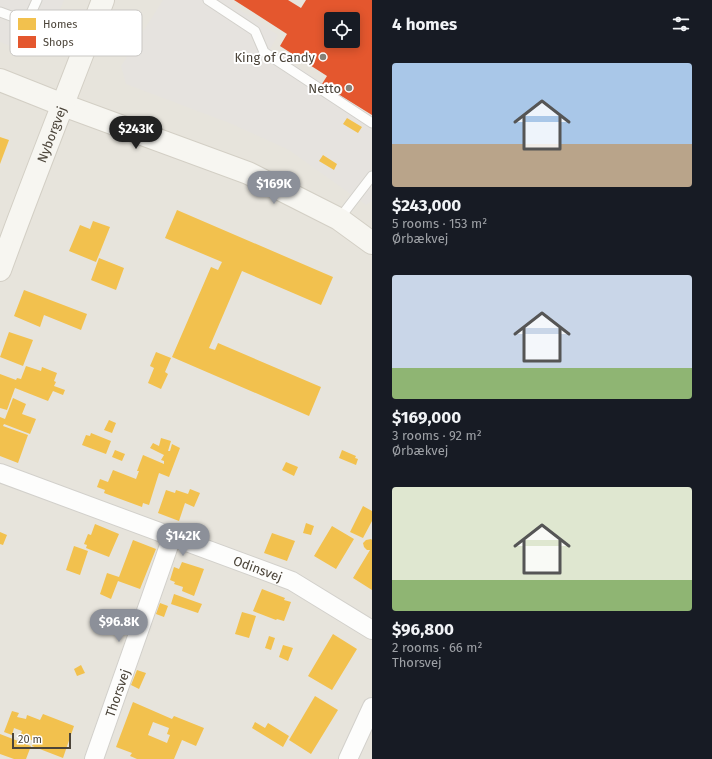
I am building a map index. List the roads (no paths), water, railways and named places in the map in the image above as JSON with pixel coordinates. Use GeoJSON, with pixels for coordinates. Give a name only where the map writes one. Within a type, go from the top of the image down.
{"type":"FeatureCollection","features":[{"type":"Feature","properties":{"kind":"street","name":"Nyborgvej"},"geometry":{"type":"LineString","coordinates":[[99,10],[103,0]]}},
{"type":"Feature","properties":{"kind":"street","name":"Nyborgvej"},"geometry":{"type":"LineString","coordinates":[[0,270],[48,140],[82,56]]}},
{"type":"Feature","properties":{"kind":"street"},"geometry":{"type":"LineString","coordinates":[[0,80],[63,105],[248,173],[339,219],[372,243]]}},
{"type":"Feature","properties":{"kind":"street","name":"Odinsvej"},"geometry":{"type":"LineString","coordinates":[[0,473],[292,581],[372,630]]}},
{"type":"Feature","properties":{"kind":"street","name":"Thorsvej"},"geometry":{"type":"LineString","coordinates":[[94,759],[172,537]]}},
{"type":"Feature","properties":{"kind":"street"},"geometry":{"type":"LineString","coordinates":[[348,759],[372,707]]}},
{"type":"Feature","properties":{"kind":"lane"},"geometry":{"type":"LineString","coordinates":[[33,10],[38,0]]}},
{"type":"Feature","properties":{"kind":"lane"},"geometry":{"type":"LineString","coordinates":[[208,0],[255,31],[264,52],[372,123]]}},
{"type":"Feature","properties":{"kind":"lane"},"geometry":{"type":"LineString","coordinates":[[0,12],[10,16]]}},
{"type":"Feature","properties":{"kind":"lane"},"geometry":{"type":"LineString","coordinates":[[339,219],[372,176]]}},
{"type":"Feature","properties":{"kind":"place","name":"King of Candy"},"geometry":{"type":"Point","coordinates":[323,57]}},
{"type":"Feature","properties":{"kind":"place","name":"Netto"},"geometry":{"type":"Point","coordinates":[349,88]}}]}
